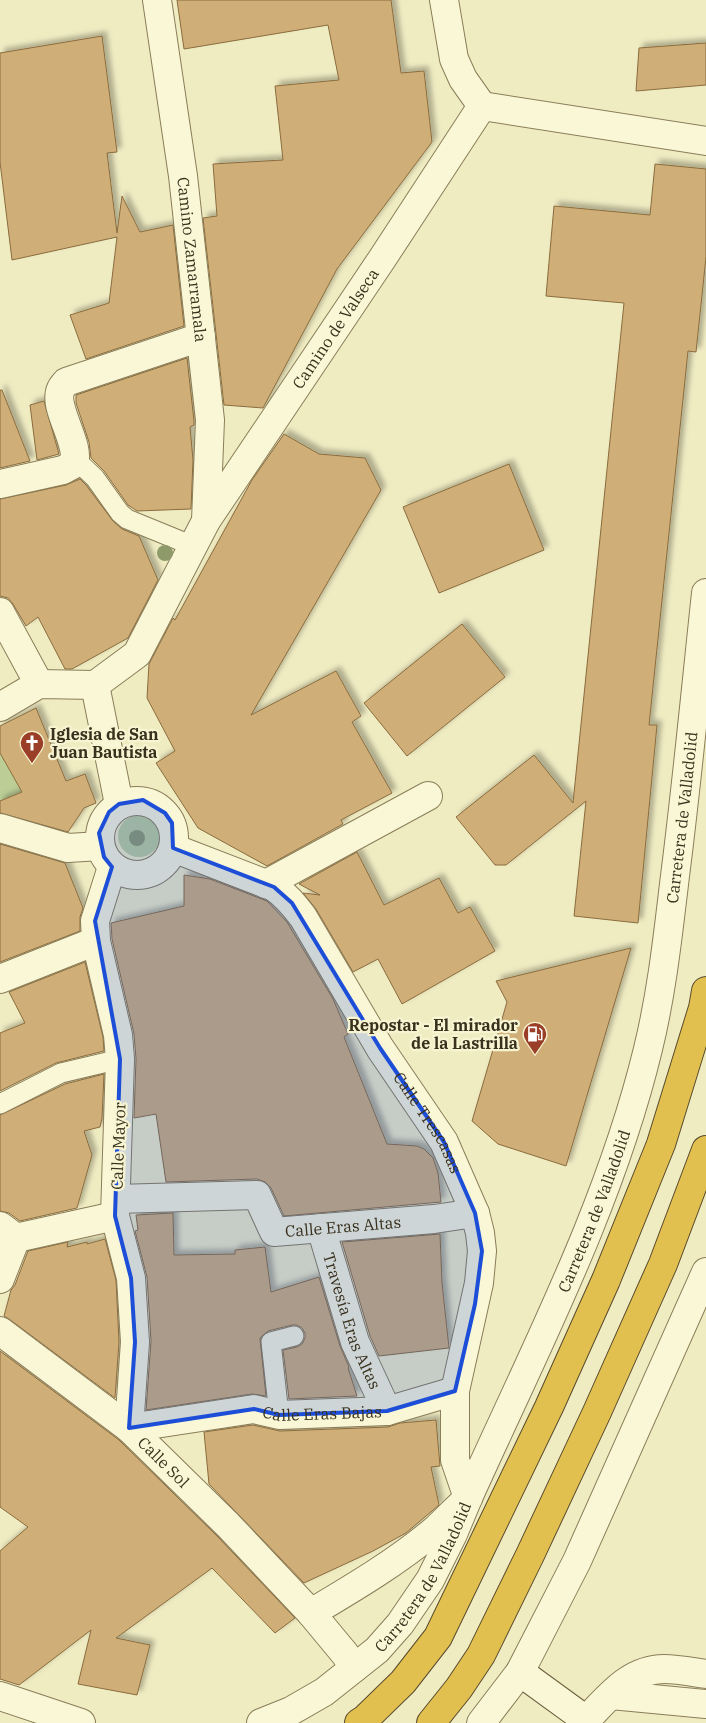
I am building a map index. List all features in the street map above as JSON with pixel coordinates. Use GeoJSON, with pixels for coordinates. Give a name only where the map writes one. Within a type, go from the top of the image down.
{"type":"FeatureCollection","features":[{"type":"Feature","properties":{"kind":"highway"},"geometry":{"type":"LineString","coordinates":[[359,1723],[403,1682],[438,1637],[550,1407],[606,1280],[661,1144],[703,1008],[706,991]]}},
{"type":"Feature","properties":{"kind":"highway"},"geometry":{"type":"LineString","coordinates":[[431,1723],[460,1688],[481,1655],[530,1555],[663,1264],[706,1150]]}},
{"type":"Feature","properties":{"kind":"street","name":"Camino Zamarramala"},"geometry":{"type":"LineString","coordinates":[[157,0],[183,176],[210,420],[206,521]]}},
{"type":"Feature","properties":{"kind":"street"},"geometry":{"type":"LineString","coordinates":[[444,0],[454,59],[463,79],[482,106],[706,141]]}},
{"type":"Feature","properties":{"kind":"street","name":"Camino de Valseca"},"geometry":{"type":"LineString","coordinates":[[95,685],[137,654],[206,521],[482,106]]}},
{"type":"Feature","properties":{"kind":"street"},"geometry":{"type":"LineString","coordinates":[[0,484],[63,470],[74,464],[75,459],[60,404],[60,389],[66,382],[201,337]]}},
{"type":"Feature","properties":{"kind":"street","name":"Carretera de Valladolid"},"geometry":{"type":"LineString","coordinates":[[261,1723],[291,1711],[324,1692],[377,1650],[400,1624],[430,1580],[453,1534],[572,1269],[608,1180],[644,1063],[665,961],[706,593]]}},
{"type":"Feature","properties":{"kind":"street"},"geometry":{"type":"LineString","coordinates":[[0,612],[39,684]]}},
{"type":"Feature","properties":{"kind":"street"},"geometry":{"type":"LineString","coordinates":[[0,707],[39,684],[95,685],[119,804]]}},
{"type":"Feature","properties":{"kind":"street"},"geometry":{"type":"LineString","coordinates":[[266,884],[428,796]]}},
{"type":"Feature","properties":{"kind":"street"},"geometry":{"type":"LineString","coordinates":[[130,800],[143,800],[155,805],[165,813],[172,823],[173,848],[168,860],[158,869],[147,874],[135,876],[123,873],[106,856],[99,834],[102,822],[109,812],[119,804],[130,800]]}},
{"type":"Feature","properties":{"kind":"street"},"geometry":{"type":"LineString","coordinates":[[0,828],[68,848],[106,856]]}},
{"type":"Feature","properties":{"kind":"street","name":"Calle Trescasas"},"geometry":{"type":"LineString","coordinates":[[173,848],[266,884],[282,893],[303,917],[380,1048],[444,1142],[475,1213],[482,1251],[480,1276],[455,1391],[455,1460],[468,1498]]}},
{"type":"Feature","properties":{"kind":"street","name":"Calle Mayor"},"geometry":{"type":"LineString","coordinates":[[106,856],[95,921],[96,941],[118,1035],[120,1059],[116,1208],[131,1278],[135,1342],[129,1428]]}},
{"type":"Feature","properties":{"kind":"street"},"geometry":{"type":"LineString","coordinates":[[0,979],[96,941]]}},
{"type":"Feature","properties":{"kind":"street","name":"Calle Eras Altas"},"geometry":{"type":"LineString","coordinates":[[116,1208],[257,1194],[274,1232],[434,1219],[475,1213]]}},
{"type":"Feature","properties":{"kind":"street"},"geometry":{"type":"LineString","coordinates":[[0,1279],[8,1232],[116,1208]]}},
{"type":"Feature","properties":{"kind":"street","name":"Travesía Eras Altas"},"geometry":{"type":"LineString","coordinates":[[321,1228],[355,1342],[387,1411]]}},
{"type":"Feature","properties":{"kind":"street"},"geometry":{"type":"LineString","coordinates":[[481,1723],[520,1672],[577,1561],[706,1272]]}},
{"type":"Feature","properties":{"kind":"street","name":"Calle Sol"},"geometry":{"type":"LineString","coordinates":[[0,1331],[129,1428],[228,1526],[310,1613],[345,1654],[354,1668]]}},
{"type":"Feature","properties":{"kind":"street","name":"Calle Eras Bajas"},"geometry":{"type":"LineString","coordinates":[[129,1428],[254,1409],[279,1415],[387,1411],[455,1391]]}},
{"type":"Feature","properties":{"kind":"street"},"geometry":{"type":"LineString","coordinates":[[310,1613],[355,1586],[416,1545],[468,1498]]}},
{"type":"Feature","properties":{"kind":"street"},"geometry":{"type":"LineString","coordinates":[[520,1672],[585,1722],[629,1679],[648,1670],[665,1668],[706,1674]]}},
{"type":"Feature","properties":{"kind":"street"},"geometry":{"type":"LineString","coordinates":[[0,1696],[81,1723]]}},
{"type":"Feature","properties":{"kind":"street"},"geometry":{"type":"LineString","coordinates":[[611,1696],[706,1704]]}},
{"type":"Feature","properties":{"kind":"lane"},"geometry":{"type":"LineString","coordinates":[[75,459],[96,478],[120,514],[193,546]]}},
{"type":"Feature","properties":{"kind":"lane"},"geometry":{"type":"LineString","coordinates":[[0,1104],[61,1072],[120,1059]]}},
{"type":"Feature","properties":{"kind":"lane"},"geometry":{"type":"LineString","coordinates":[[279,1415],[272,1342],[294,1336]]}},
{"type":"Feature","properties":{"kind":"highlighted area"},"geometry":{"type":"Polygon","coordinates":[[[143,800],[165,813],[172,823],[173,848],[274,887],[292,903],[380,1048],[444,1142],[475,1213],[482,1251],[475,1304],[455,1391],[387,1411],[279,1415],[254,1409],[129,1428],[135,1342],[131,1278],[115,1216],[120,1059],[95,921],[112,867],[104,857],[99,833],[109,812],[119,804],[143,800]]]}},
{"type":"Feature","properties":{"kind":"green space"},"geometry":{"type":"Polygon","coordinates":[[[0,753],[22,792],[3,800],[14,827],[0,823],[0,753]]]}},
{"type":"Feature","properties":{"kind":"green space"},"geometry":{"type":"Polygon","coordinates":[[[143,815],[151,818],[157,824],[160,836],[157,848],[151,854],[135,857],[127,854],[121,848],[118,832],[121,824],[127,818],[143,815]]]}},
{"type":"Feature","properties":{"kind":"building"},"geometry":{"type":"Polygon","coordinates":[[[177,0],[391,0],[401,73],[424,71],[432,142],[337,269],[263,408],[224,405],[203,218],[217,216],[213,164],[283,160],[275,86],[339,80],[328,25],[184,49],[177,0]]]}},
{"type":"Feature","properties":{"kind":"building"},"geometry":{"type":"Polygon","coordinates":[[[102,36],[117,152],[107,153],[117,233],[122,196],[140,232],[173,225],[184,326],[86,359],[70,315],[109,303],[117,237],[12,260],[0,162],[0,53],[102,36]]]}},
{"type":"Feature","properties":{"kind":"building"},"geometry":{"type":"Polygon","coordinates":[[[706,43],[706,85],[636,91],[639,48],[706,43]]]}},
{"type":"Feature","properties":{"kind":"building"},"geometry":{"type":"Polygon","coordinates":[[[655,164],[706,169],[706,257],[696,352],[688,351],[649,725],[657,725],[638,923],[574,916],[586,801],[506,865],[495,865],[456,817],[534,755],[573,803],[624,303],[546,296],[554,206],[650,215],[655,164]]]}},
{"type":"Feature","properties":{"kind":"building"},"geometry":{"type":"Polygon","coordinates":[[[187,358],[194,421],[194,425],[190,427],[193,460],[191,509],[137,511],[128,505],[104,471],[91,458],[89,442],[76,403],[76,395],[187,358]]]}},
{"type":"Feature","properties":{"kind":"building"},"geometry":{"type":"Polygon","coordinates":[[[0,390],[2,390],[30,461],[0,468],[0,390]]]}},
{"type":"Feature","properties":{"kind":"building"},"geometry":{"type":"Polygon","coordinates":[[[44,401],[59,454],[37,460],[30,405],[44,401]]]}},
{"type":"Feature","properties":{"kind":"building"},"geometry":{"type":"Polygon","coordinates":[[[284,434],[319,454],[365,458],[381,490],[251,715],[336,671],[361,716],[352,722],[392,793],[341,820],[343,824],[267,866],[198,828],[156,763],[175,751],[147,698],[149,664],[173,618],[175,620],[252,480],[284,434]]]}},
{"type":"Feature","properties":{"kind":"building"},"geometry":{"type":"Polygon","coordinates":[[[509,464],[544,550],[439,593],[403,507],[509,464]]]}},
{"type":"Feature","properties":{"kind":"building"},"geometry":{"type":"Polygon","coordinates":[[[80,479],[113,521],[122,529],[139,536],[158,580],[128,638],[72,669],[65,669],[38,617],[26,626],[8,598],[0,596],[0,499],[66,485],[80,479]]]}},
{"type":"Feature","properties":{"kind":"building"},"geometry":{"type":"Polygon","coordinates":[[[462,624],[505,677],[407,756],[364,703],[462,624]]]}},
{"type":"Feature","properties":{"kind":"building","name":"Iglesia de San Juan Bautista"},"geometry":{"type":"Polygon","coordinates":[[[36,708],[66,781],[85,774],[96,803],[84,808],[68,832],[0,813],[0,801],[22,792],[0,753],[0,726],[36,708]]]}},
{"type":"Feature","properties":{"kind":"building"},"geometry":{"type":"Polygon","coordinates":[[[0,844],[65,863],[83,908],[80,917],[80,931],[0,962],[0,844]]]}},
{"type":"Feature","properties":{"kind":"building"},"geometry":{"type":"Polygon","coordinates":[[[357,852],[384,905],[439,878],[458,913],[470,907],[495,951],[402,1004],[378,959],[353,972],[316,909],[303,893],[320,895],[299,884],[357,852]]]}},
{"type":"Feature","properties":{"kind":"building"},"geometry":{"type":"Polygon","coordinates":[[[184,875],[210,879],[267,901],[287,922],[333,999],[348,1034],[344,1037],[387,1144],[417,1146],[424,1149],[433,1158],[438,1173],[441,1202],[284,1216],[271,1188],[265,1182],[257,1179],[166,1182],[156,1114],[134,1118],[136,1059],[134,1034],[112,939],[111,923],[184,906],[184,875]]]}},
{"type":"Feature","properties":{"kind":"building"},"geometry":{"type":"Polygon","coordinates":[[[631,948],[566,1166],[498,1144],[472,1121],[507,1002],[496,981],[631,948]]]}},
{"type":"Feature","properties":{"kind":"building"},"geometry":{"type":"Polygon","coordinates":[[[85,962],[103,1037],[104,1051],[56,1063],[0,1091],[0,1033],[25,1023],[9,992],[85,962]]]}},
{"type":"Feature","properties":{"kind":"building"},"geometry":{"type":"Polygon","coordinates":[[[104,1074],[100,1127],[84,1131],[92,1155],[77,1208],[20,1221],[9,1213],[0,1211],[0,1115],[65,1084],[104,1074]]]}},
{"type":"Feature","properties":{"kind":"building"},"geometry":{"type":"Polygon","coordinates":[[[173,1213],[174,1255],[235,1254],[235,1250],[265,1247],[271,1292],[319,1277],[357,1396],[289,1399],[283,1350],[297,1347],[302,1344],[305,1338],[302,1328],[292,1325],[268,1331],[260,1338],[266,1396],[252,1394],[146,1410],[151,1341],[147,1277],[135,1231],[138,1230],[136,1215],[173,1213]]]}},
{"type":"Feature","properties":{"kind":"building"},"geometry":{"type":"Polygon","coordinates":[[[440,1234],[442,1283],[449,1348],[379,1356],[370,1336],[342,1242],[440,1234]]]}},
{"type":"Feature","properties":{"kind":"building"},"geometry":{"type":"Polygon","coordinates":[[[105,1239],[116,1280],[119,1342],[115,1398],[4,1316],[11,1290],[15,1285],[28,1251],[68,1242],[67,1247],[105,1239]]]}},
{"type":"Feature","properties":{"kind":"building"},"geometry":{"type":"Polygon","coordinates":[[[0,1351],[119,1440],[217,1536],[295,1618],[275,1633],[212,1568],[116,1638],[150,1645],[137,1695],[78,1684],[91,1630],[19,1685],[0,1679],[0,1551],[28,1527],[0,1507],[0,1351]]]}},
{"type":"Feature","properties":{"kind":"building"},"geometry":{"type":"Polygon","coordinates":[[[436,1420],[440,1466],[431,1467],[439,1505],[406,1533],[373,1551],[304,1583],[209,1484],[204,1432],[253,1425],[280,1431],[388,1427],[400,1423],[436,1420]]]}},
{"type":"Feature","properties":{"kind":"place","name":"Iglesia de San Juan Bautista"},"geometry":{"type":"Point","coordinates":[32,764]}},
{"type":"Feature","properties":{"kind":"place","name":"Repostar - El mirador de la Lastrilla"},"geometry":{"type":"Point","coordinates":[535,1055]}}]}
